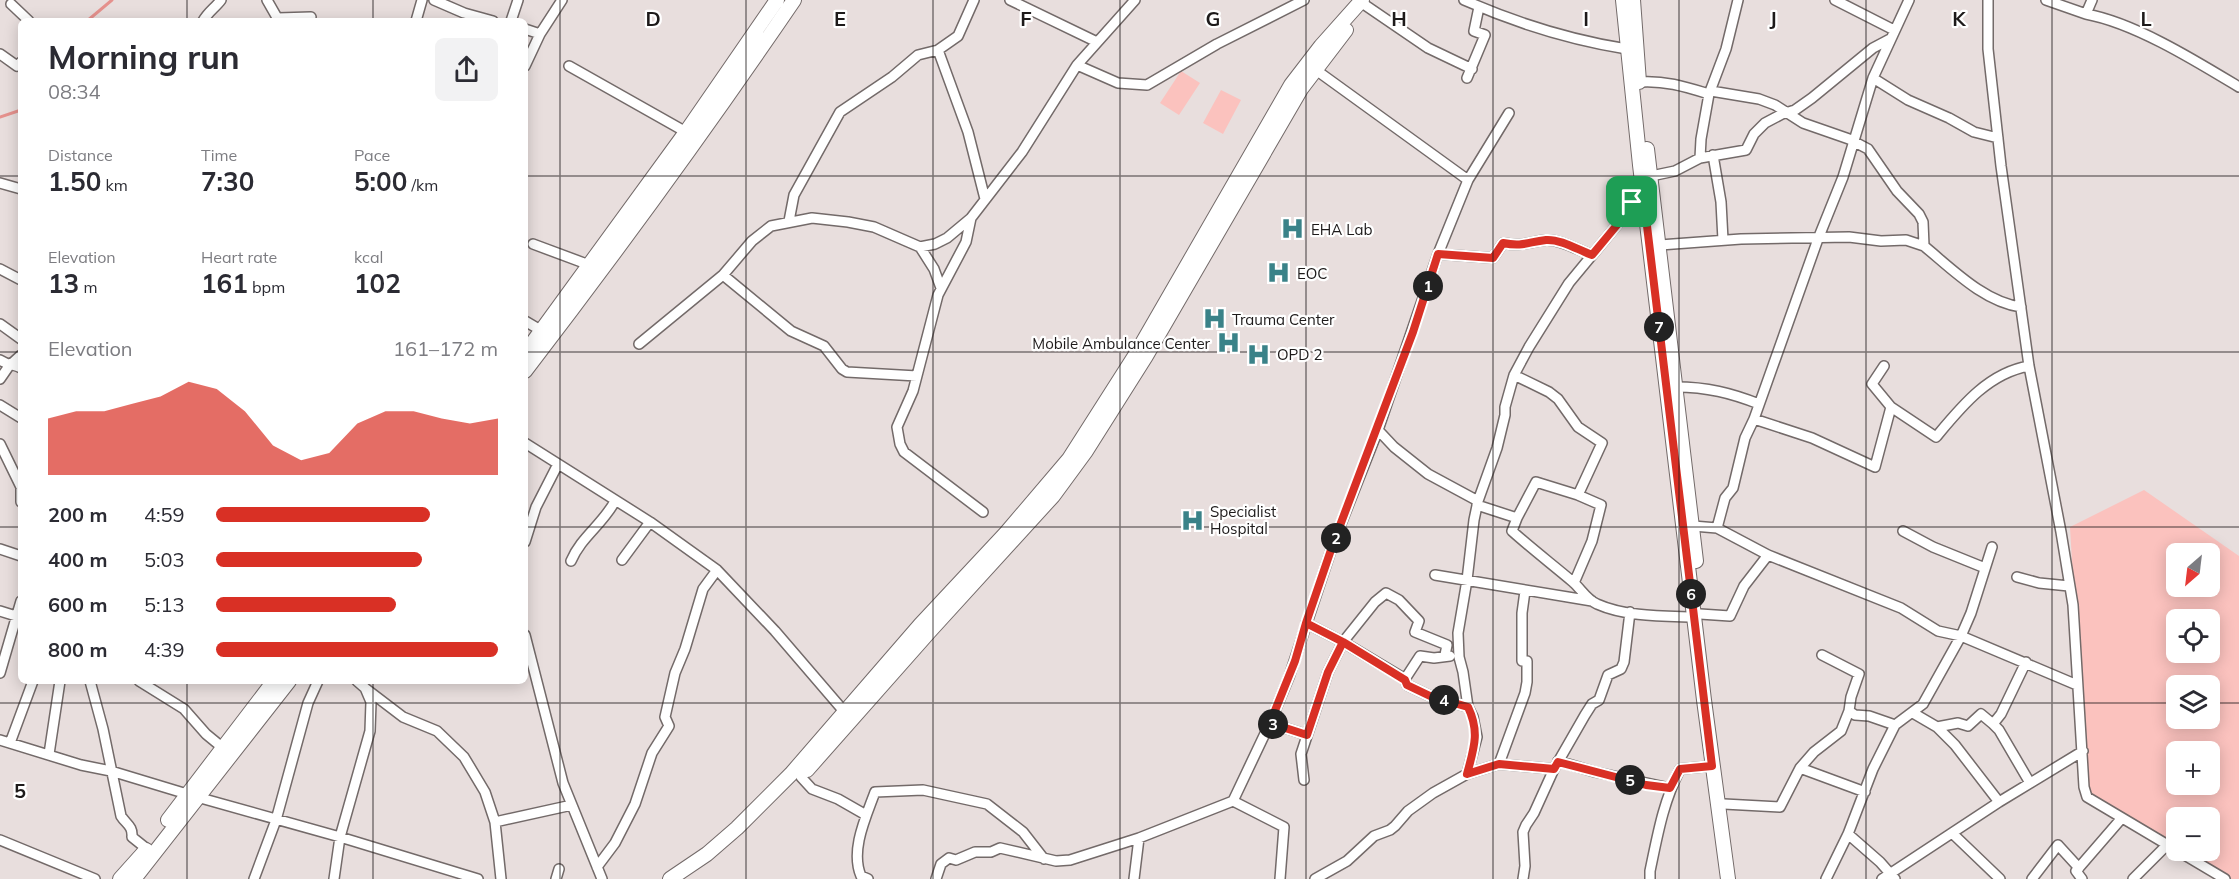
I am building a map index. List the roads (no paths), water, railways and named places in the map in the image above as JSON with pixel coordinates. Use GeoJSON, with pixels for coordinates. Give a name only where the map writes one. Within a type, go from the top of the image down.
{"type":"FeatureCollection","features":[{"type":"Feature","properties":{"kind":"main road"},"geometry":{"type":"LineString","coordinates":[[528,349],[686,132],[777,0]]}},
{"type":"Feature","properties":{"kind":"main road"},"geometry":{"type":"LineString","coordinates":[[528,367],[713,117],[794,0]]}},
{"type":"Feature","properties":{"kind":"main road"},"geometry":{"type":"LineString","coordinates":[[1623,0],[1644,201],[1697,616],[1736,879]]}},
{"type":"Feature","properties":{"kind":"main road"},"geometry":{"type":"LineString","coordinates":[[1633,0],[1639,82],[1693,526],[1697,616],[1712,766],[1728,879]]}},
{"type":"Feature","properties":{"kind":"main road"},"geometry":{"type":"LineString","coordinates":[[670,879],[707,854],[737,828],[849,717],[1053,496],[1086,451],[1158,336],[1300,89],[1366,2]]}},
{"type":"Feature","properties":{"kind":"main road"},"geometry":{"type":"LineString","coordinates":[[685,879],[745,831],[801,777],[920,625],[1006,533],[1075,451],[1136,354],[1291,85],[1321,46],[1366,2]]}},
{"type":"Feature","properties":{"kind":"main road"},"geometry":{"type":"LineString","coordinates":[[136,878],[223,748],[272,684]]}},
{"type":"Feature","properties":{"kind":"main road"},"geometry":{"type":"LineString","coordinates":[[120,879],[286,684]]}},
{"type":"Feature","properties":{"kind":"street"},"geometry":{"type":"LineString","coordinates":[[205,18],[210,9],[216,7],[221,0]]}},
{"type":"Feature","properties":{"kind":"street"},"geometry":{"type":"LineString","coordinates":[[267,0],[277,18]]}},
{"type":"Feature","properties":{"kind":"street"},"geometry":{"type":"LineString","coordinates":[[417,18],[422,0]]}},
{"type":"Feature","properties":{"kind":"street"},"geometry":{"type":"LineString","coordinates":[[434,0],[482,18]]}},
{"type":"Feature","properties":{"kind":"street"},"geometry":{"type":"LineString","coordinates":[[512,18],[518,0]]}},
{"type":"Feature","properties":{"kind":"street"},"geometry":{"type":"LineString","coordinates":[[528,59],[540,34],[562,0]]}},
{"type":"Feature","properties":{"kind":"street"},"geometry":{"type":"LineString","coordinates":[[789,221],[794,195],[840,112],[892,77],[918,55],[938,50],[958,36],[974,0]]}},
{"type":"Feature","properties":{"kind":"street"},"geometry":{"type":"LineString","coordinates":[[1010,0],[1097,42]]}},
{"type":"Feature","properties":{"kind":"street"},"geometry":{"type":"LineString","coordinates":[[920,247],[935,244],[947,238],[971,218],[1022,152],[1077,65],[1135,0]]}},
{"type":"Feature","properties":{"kind":"street"},"geometry":{"type":"LineString","coordinates":[[1283,0],[1294,5]]}},
{"type":"Feature","properties":{"kind":"street"},"geometry":{"type":"LineString","coordinates":[[1077,65],[1118,83],[1147,85],[1218,44],[1304,0]]}},
{"type":"Feature","properties":{"kind":"street"},"geometry":{"type":"LineString","coordinates":[[1464,0],[1535,28],[1550,30],[1596,44],[1627,49]]}},
{"type":"Feature","properties":{"kind":"street"},"geometry":{"type":"LineString","coordinates":[[1700,158],[1701,139],[1710,92],[1731,34],[1738,0]]}},
{"type":"Feature","properties":{"kind":"street"},"geometry":{"type":"LineString","coordinates":[[1835,0],[1892,34]]}},
{"type":"Feature","properties":{"kind":"street"},"geometry":{"type":"LineString","coordinates":[[1717,528],[1725,498],[1733,488],[1745,438],[1843,177],[1873,78],[1909,0]]}},
{"type":"Feature","properties":{"kind":"street"},"geometry":{"type":"LineString","coordinates":[[1988,0],[1988,49],[2021,307],[2073,605],[2077,685],[2087,797],[2166,846],[2133,879]]}},
{"type":"Feature","properties":{"kind":"street"},"geometry":{"type":"LineString","coordinates":[[2046,0],[2086,14],[2103,17],[2146,36],[2239,87]]}},
{"type":"Feature","properties":{"kind":"street"},"geometry":{"type":"LineString","coordinates":[[2086,14],[2092,0]]}},
{"type":"Feature","properties":{"kind":"street"},"geometry":{"type":"LineString","coordinates":[[10,2],[26,18]]}},
{"type":"Feature","properties":{"kind":"street"},"geometry":{"type":"LineString","coordinates":[[1366,2],[1428,48],[1470,74],[1485,35],[1474,31],[1479,7]]}},
{"type":"Feature","properties":{"kind":"street"},"geometry":{"type":"LineString","coordinates":[[528,30],[540,34]]}},
{"type":"Feature","properties":{"kind":"street"},"geometry":{"type":"LineString","coordinates":[[1651,177],[1675,171],[1700,158],[1746,150],[1761,127],[1812,98],[1892,34]]}},
{"type":"Feature","properties":{"kind":"street"},"geometry":{"type":"LineString","coordinates":[[938,50],[968,132],[985,199]]}},
{"type":"Feature","properties":{"kind":"street"},"geometry":{"type":"LineString","coordinates":[[0,54],[18,65]]}},
{"type":"Feature","properties":{"kind":"street"},"geometry":{"type":"LineString","coordinates":[[569,66],[686,132]]}},
{"type":"Feature","properties":{"kind":"street"},"geometry":{"type":"LineString","coordinates":[[1316,70],[1468,180]]}},
{"type":"Feature","properties":{"kind":"street"},"geometry":{"type":"LineString","coordinates":[[1873,78],[1908,100],[1974,132],[1998,138]]}},
{"type":"Feature","properties":{"kind":"street"},"geometry":{"type":"LineString","coordinates":[[1639,82],[1673,84],[1760,99],[1775,105],[1803,123],[1868,149],[1897,191],[1919,214],[1923,222],[1924,246]]}},
{"type":"Feature","properties":{"kind":"street"},"geometry":{"type":"LineString","coordinates":[[936,879],[941,864],[945,860],[956,860],[975,852],[1006,849],[1061,862],[1139,838],[1233,801],[1270,723],[1295,661],[1333,544],[1378,430],[1438,254],[1468,180],[1509,114]]}},
{"type":"Feature","properties":{"kind":"street"},"geometry":{"type":"LineString","coordinates":[[1713,155],[1721,202],[1724,240]]}},
{"type":"Feature","properties":{"kind":"street"},"geometry":{"type":"LineString","coordinates":[[0,183],[18,188]]}},
{"type":"Feature","properties":{"kind":"street"},"geometry":{"type":"LineString","coordinates":[[1467,774],[1477,737],[1473,717],[1468,707],[1463,672],[1458,657],[1458,633],[1478,503],[1497,448],[1514,375],[1569,283],[1617,225],[1629,203],[1644,201]]}},
{"type":"Feature","properties":{"kind":"street"},"geometry":{"type":"LineString","coordinates":[[639,344],[723,275],[752,241],[771,226],[789,221],[812,218],[874,227],[920,247],[934,269],[941,288]]}},
{"type":"Feature","properties":{"kind":"street"},"geometry":{"type":"LineString","coordinates":[[971,218],[966,242],[941,288],[913,391],[897,427],[904,452],[983,512]]}},
{"type":"Feature","properties":{"kind":"street"},"geometry":{"type":"LineString","coordinates":[[1660,245],[1724,240],[1849,237],[1881,241],[1906,240],[1924,246],[1965,279],[1996,300],[2007,305],[2021,307]]}},
{"type":"Feature","properties":{"kind":"street"},"geometry":{"type":"LineString","coordinates":[[1438,254],[1493,258],[1503,243],[1518,246],[1544,240],[1567,245],[1592,255]]}},
{"type":"Feature","properties":{"kind":"street"},"geometry":{"type":"LineString","coordinates":[[533,244],[584,263]]}},
{"type":"Feature","properties":{"kind":"street"},"geometry":{"type":"LineString","coordinates":[[0,269],[18,278]]}},
{"type":"Feature","properties":{"kind":"street"},"geometry":{"type":"LineString","coordinates":[[723,275],[791,331],[824,346],[847,372],[916,376]]}},
{"type":"Feature","properties":{"kind":"street"},"geometry":{"type":"LineString","coordinates":[[528,323],[542,331]]}},
{"type":"Feature","properties":{"kind":"street"},"geometry":{"type":"LineString","coordinates":[[0,324],[18,337]]}},
{"type":"Feature","properties":{"kind":"street"},"geometry":{"type":"LineString","coordinates":[[0,379],[18,358]]}},
{"type":"Feature","properties":{"kind":"street"},"geometry":{"type":"LineString","coordinates":[[0,360],[9,366],[18,366]]}},
{"type":"Feature","properties":{"kind":"street"},"geometry":{"type":"LineString","coordinates":[[1884,366],[1872,384],[1891,407],[1936,437],[1961,407],[1989,382],[2013,369],[2030,366]]}},
{"type":"Feature","properties":{"kind":"street"},"geometry":{"type":"LineString","coordinates":[[1514,375],[1549,392],[1558,399],[1578,427],[1602,443],[1578,495]]}},
{"type":"Feature","properties":{"kind":"street"},"geometry":{"type":"LineString","coordinates":[[1676,387],[1715,389],[1759,404]]}},
{"type":"Feature","properties":{"kind":"street"},"geometry":{"type":"LineString","coordinates":[[0,405],[18,416]]}},
{"type":"Feature","properties":{"kind":"street"},"geometry":{"type":"LineString","coordinates":[[1754,419],[1812,438],[1875,467],[1891,407]]}},
{"type":"Feature","properties":{"kind":"street"},"geometry":{"type":"LineString","coordinates":[[1378,430],[1394,447],[1428,474],[1478,503],[1517,518]]}},
{"type":"Feature","properties":{"kind":"street"},"geometry":{"type":"LineString","coordinates":[[0,444],[18,481]]}},
{"type":"Feature","properties":{"kind":"street"},"geometry":{"type":"LineString","coordinates":[[528,445],[650,522],[717,570],[775,631],[849,717]]}},
{"type":"Feature","properties":{"kind":"street"},"geometry":{"type":"LineString","coordinates":[[528,532],[536,507],[558,464]]}},
{"type":"Feature","properties":{"kind":"street"},"geometry":{"type":"LineString","coordinates":[[1574,583],[1592,541],[1601,505],[1536,482],[1512,531],[1592,601]]}},
{"type":"Feature","properties":{"kind":"street"},"geometry":{"type":"LineString","coordinates":[[571,561],[577,547],[593,527],[605,517],[615,501]]}},
{"type":"Feature","properties":{"kind":"street"},"geometry":{"type":"LineString","coordinates":[[622,560],[650,522]]}},
{"type":"Feature","properties":{"kind":"street"},"geometry":{"type":"LineString","coordinates":[[1693,526],[1717,528],[1768,555],[1900,608],[1938,631],[1961,636],[2077,685]]}},
{"type":"Feature","properties":{"kind":"street"},"geometry":{"type":"LineString","coordinates":[[1903,531],[1933,547],[1985,568]]}},
{"type":"Feature","properties":{"kind":"street"},"geometry":{"type":"LineString","coordinates":[[1826,879],[1848,834],[1873,769],[1895,725],[1923,704],[1961,636],[1971,613],[1992,547]]}},
{"type":"Feature","properties":{"kind":"street"},"geometry":{"type":"LineString","coordinates":[[0,549],[18,555]]}},
{"type":"Feature","properties":{"kind":"street"},"geometry":{"type":"LineString","coordinates":[[1435,575],[1592,601],[1630,612],[1730,616],[1744,586],[1768,555]]}},
{"type":"Feature","properties":{"kind":"street"},"geometry":{"type":"LineString","coordinates":[[597,867],[615,843],[635,804],[652,753],[669,726],[665,717],[675,673],[686,649],[703,589],[717,570]]}},
{"type":"Feature","properties":{"kind":"street"},"geometry":{"type":"LineString","coordinates":[[2017,577],[2039,584],[2069,586]]}},
{"type":"Feature","properties":{"kind":"street"},"geometry":{"type":"LineString","coordinates":[[1499,764],[1527,682],[1527,661],[1522,661],[1522,613],[1525,591]]}},
{"type":"Feature","properties":{"kind":"street"},"geometry":{"type":"LineString","coordinates":[[1304,780],[1301,754],[1328,672],[1343,642],[1375,602],[1386,593],[1399,600],[1419,621],[1415,632],[1447,645],[1445,655]]}},
{"type":"Feature","properties":{"kind":"street"},"geometry":{"type":"LineString","coordinates":[[1,667],[18,610]]}},
{"type":"Feature","properties":{"kind":"street"},"geometry":{"type":"LineString","coordinates":[[0,611],[16,616]]}},
{"type":"Feature","properties":{"kind":"street"},"geometry":{"type":"LineString","coordinates":[[1523,879],[1524,832],[1556,765],[1589,709],[1599,700],[1608,675],[1621,669],[1624,662],[1630,612]]}},
{"type":"Feature","properties":{"kind":"street"},"geometry":{"type":"LineString","coordinates":[[1306,623],[1343,642],[1405,680],[1407,685],[1430,696],[1468,707]]}},
{"type":"Feature","properties":{"kind":"street"},"geometry":{"type":"LineString","coordinates":[[528,647],[563,783],[603,879]]}},
{"type":"Feature","properties":{"kind":"street"},"geometry":{"type":"LineString","coordinates":[[1405,680],[1420,656],[1458,657]]}},
{"type":"Feature","properties":{"kind":"street"},"geometry":{"type":"LineString","coordinates":[[1724,804],[1780,807],[1800,768],[1814,752],[1841,731],[1859,674],[1822,656]]}},
{"type":"Feature","properties":{"kind":"street"},"geometry":{"type":"LineString","coordinates":[[1993,724],[2001,714],[2026,662]]}},
{"type":"Feature","properties":{"kind":"street"},"geometry":{"type":"LineString","coordinates":[[10,743],[32,684]]}},
{"type":"Feature","properties":{"kind":"street"},"geometry":{"type":"LineString","coordinates":[[49,754],[60,684]]}},
{"type":"Feature","properties":{"kind":"street"},"geometry":{"type":"LineString","coordinates":[[91,684],[103,729],[121,816],[133,831],[132,837],[147,849]]}},
{"type":"Feature","properties":{"kind":"street"},"geometry":{"type":"LineString","coordinates":[[144,684],[184,709],[206,735],[223,748]]}},
{"type":"Feature","properties":{"kind":"street"},"geometry":{"type":"LineString","coordinates":[[254,879],[276,820],[308,703],[317,684]]}},
{"type":"Feature","properties":{"kind":"street"},"geometry":{"type":"LineString","coordinates":[[360,684],[403,717],[437,730],[464,757],[484,792],[495,822],[501,879]]}},
{"type":"Feature","properties":{"kind":"street"},"geometry":{"type":"LineString","coordinates":[[334,879],[340,837],[370,731],[371,702],[365,688]]}},
{"type":"Feature","properties":{"kind":"street"},"geometry":{"type":"LineString","coordinates":[[1849,711],[1855,715],[1869,716],[1895,725]]}},
{"type":"Feature","properties":{"kind":"street"},"geometry":{"type":"LineString","coordinates":[[1913,713],[1937,727],[1976,769],[1999,802]]}},
{"type":"Feature","properties":{"kind":"street"},"geometry":{"type":"LineString","coordinates":[[1937,727],[1958,723],[1968,726],[1981,714],[1999,730],[2030,783]]}},
{"type":"Feature","properties":{"kind":"street"},"geometry":{"type":"LineString","coordinates":[[1270,723],[1307,735]]}},
{"type":"Feature","properties":{"kind":"street"},"geometry":{"type":"LineString","coordinates":[[0,740],[478,879]]}},
{"type":"Feature","properties":{"kind":"street"},"geometry":{"type":"LineString","coordinates":[[1848,834],[1889,877],[1999,802],[2083,751]]}},
{"type":"Feature","properties":{"kind":"street"},"geometry":{"type":"LineString","coordinates":[[1315,879],[1347,861],[1374,836],[1390,830],[1408,811],[1433,793],[1467,774],[1499,764],[1556,765],[1646,785],[1670,788]]}},
{"type":"Feature","properties":{"kind":"street"},"geometry":{"type":"LineString","coordinates":[[1650,879],[1657,832],[1670,788],[1680,769],[1712,766]]}},
{"type":"Feature","properties":{"kind":"street"},"geometry":{"type":"LineString","coordinates":[[1800,768],[1865,792]]}},
{"type":"Feature","properties":{"kind":"street"},"geometry":{"type":"LineString","coordinates":[[801,777],[812,789],[838,799],[866,815]]}},
{"type":"Feature","properties":{"kind":"street"},"geometry":{"type":"LineString","coordinates":[[862,878],[857,855],[866,815],[875,792],[892,790],[923,790],[987,804],[1023,832],[1044,859]]}},
{"type":"Feature","properties":{"kind":"street"},"geometry":{"type":"LineString","coordinates":[[1233,801],[1284,827],[1280,879]]}},
{"type":"Feature","properties":{"kind":"street"},"geometry":{"type":"LineString","coordinates":[[495,822],[572,805]]}},
{"type":"Feature","properties":{"kind":"street"},"geometry":{"type":"LineString","coordinates":[[2082,879],[2076,871],[2121,819]]}},
{"type":"Feature","properties":{"kind":"street"},"geometry":{"type":"LineString","coordinates":[[1952,833],[2000,879]]}},
{"type":"Feature","properties":{"kind":"street"},"geometry":{"type":"LineString","coordinates":[[1134,879],[1139,838]]}},
{"type":"Feature","properties":{"kind":"street"},"geometry":{"type":"LineString","coordinates":[[0,840],[95,879]]}},
{"type":"Feature","properties":{"kind":"street"},"geometry":{"type":"LineString","coordinates":[[2032,879],[2058,845],[2079,868]]}},
{"type":"Feature","properties":{"kind":"street"},"geometry":{"type":"LineString","coordinates":[[2193,861],[2225,879]]}},
{"type":"Feature","properties":{"kind":"waterway"},"geometry":{"type":"LineString","coordinates":[[91,18],[112,0]]}},
{"type":"Feature","properties":{"kind":"waterway"},"geometry":{"type":"LineString","coordinates":[[0,117],[18,111]]}},
{"type":"Feature","properties":{"kind":"place","name":"EHA Lab"},"geometry":{"type":"Point","coordinates":[1293,229]}},
{"type":"Feature","properties":{"kind":"place","name":"EOC"},"geometry":{"type":"Point","coordinates":[1279,273]}},
{"type":"Feature","properties":{"kind":"place","name":"Trauma Center"},"geometry":{"type":"Point","coordinates":[1214,319]}},
{"type":"Feature","properties":{"kind":"place","name":"Mobile Ambulance Center"},"geometry":{"type":"Point","coordinates":[1228,343]}},
{"type":"Feature","properties":{"kind":"place","name":"OPD 2"},"geometry":{"type":"Point","coordinates":[1259,354]}},
{"type":"Feature","properties":{"kind":"place","name":"Specialist Hospital"},"geometry":{"type":"Point","coordinates":[1192,520]}}]}
